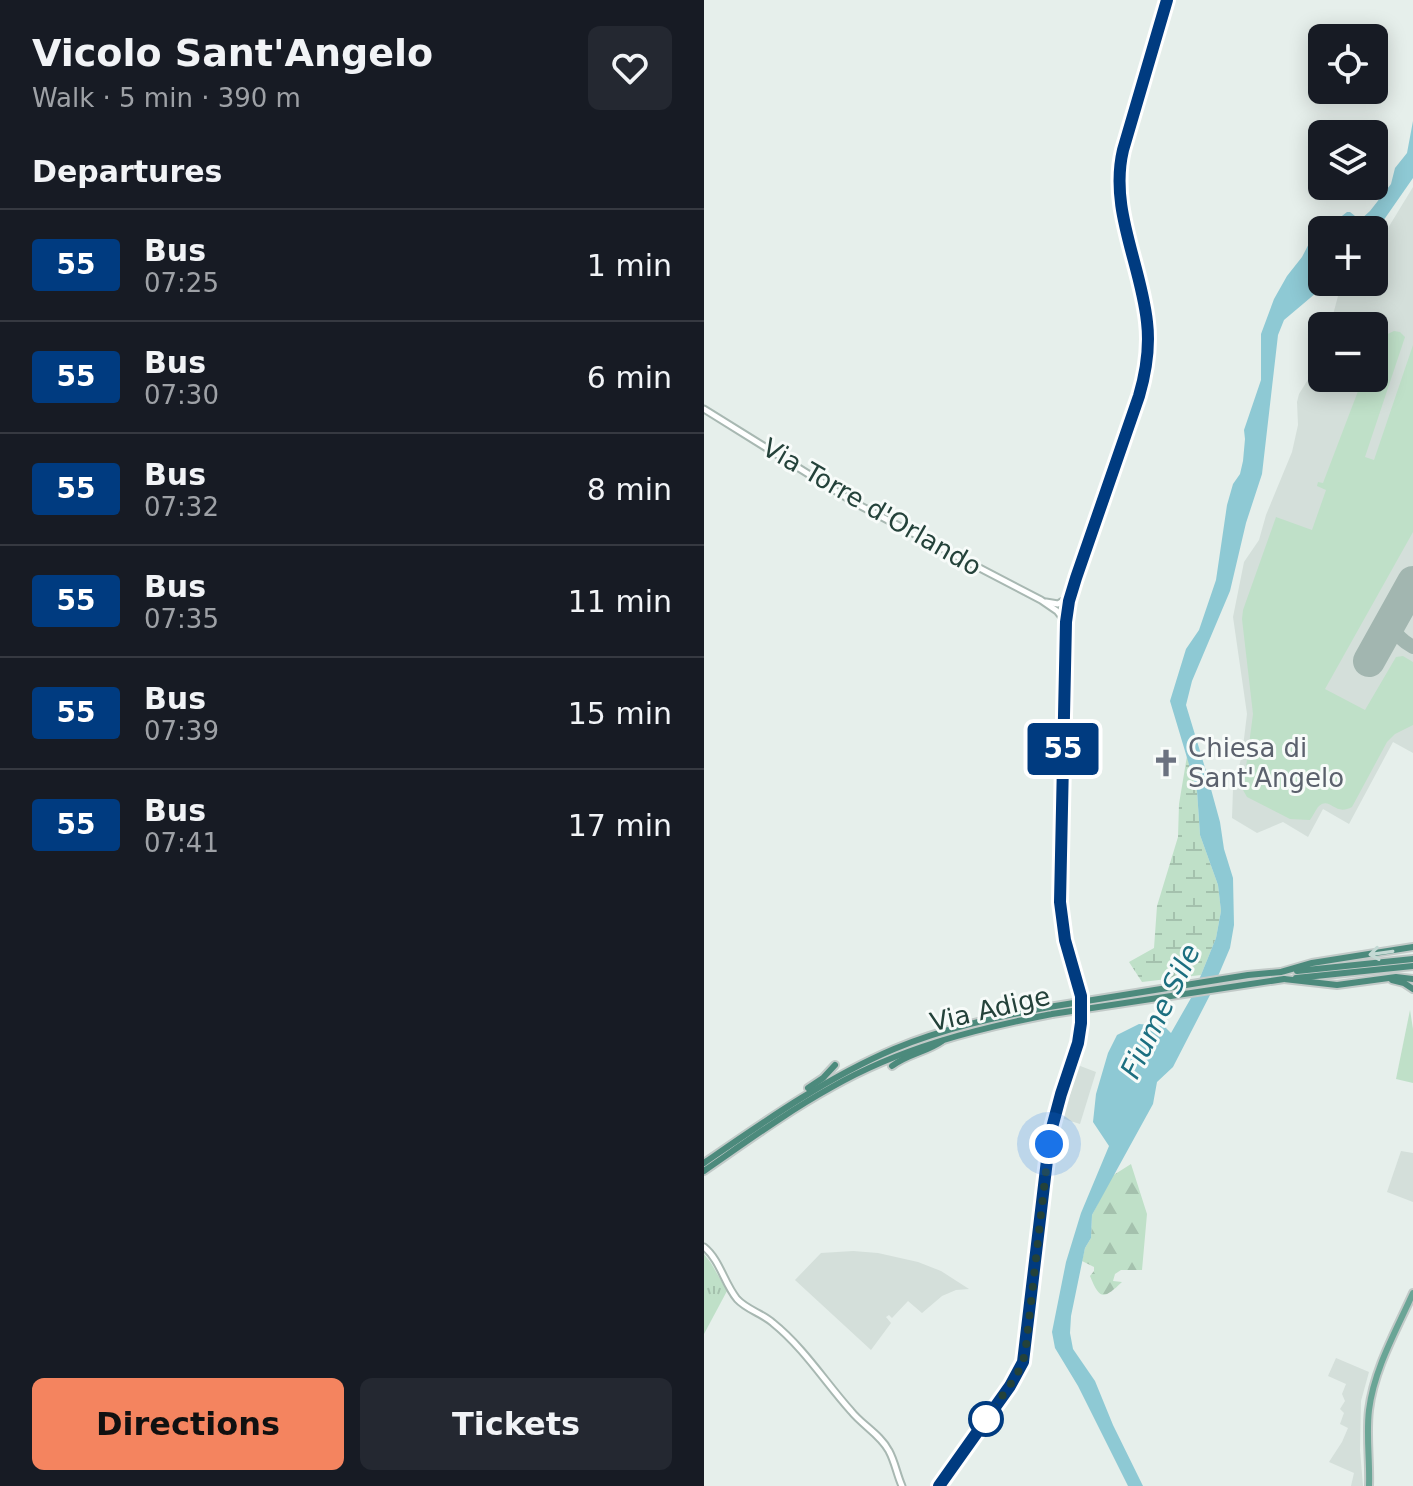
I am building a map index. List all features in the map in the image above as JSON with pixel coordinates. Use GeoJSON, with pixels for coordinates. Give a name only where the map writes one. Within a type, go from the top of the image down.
{"type":"FeatureCollection","features":[{"type":"Feature","properties":{"kind":"highway"},"geometry":{"type":"LineString","coordinates":[[1283,976],[1312,963],[1413,947]]}},
{"type":"Feature","properties":{"kind":"highway","name":"Via Adige"},"geometry":{"type":"LineString","coordinates":[[704,1163],[785,1107],[851,1069],[896,1048],[968,1024],[1413,959]]}},
{"type":"Feature","properties":{"kind":"highway","name":"Via Adige"},"geometry":{"type":"LineString","coordinates":[[1283,976],[1413,966]]}},
{"type":"Feature","properties":{"kind":"highway"},"geometry":{"type":"LineString","coordinates":[[1283,976],[1337,985],[1404,977],[1413,979]]}},
{"type":"Feature","properties":{"kind":"highway"},"geometry":{"type":"LineString","coordinates":[[1388,979],[1413,989]]}},
{"type":"Feature","properties":{"kind":"highway","name":"Via Adige"},"geometry":{"type":"LineString","coordinates":[[704,1171],[833,1086],[909,1051],[1050,1010]]}},
{"type":"Feature","properties":{"kind":"highway"},"geometry":{"type":"LineString","coordinates":[[892,1066],[948,1038]]}},
{"type":"Feature","properties":{"kind":"highway"},"geometry":{"type":"LineString","coordinates":[[785,1107],[835,1065]]}},
{"type":"Feature","properties":{"kind":"main road"},"geometry":{"type":"LineString","coordinates":[[1369,1486],[1368,1425],[1373,1390],[1384,1357],[1413,1293]]}},
{"type":"Feature","properties":{"kind":"street"},"geometry":{"type":"LineString","coordinates":[[939,1486],[1010,1386],[1023,1362],[1050,1135],[1080,1030],[1081,996],[1065,940],[1060,902],[1066,622],[1071,596],[1146,367],[1147,319],[1120,204],[1118,174],[1167,0]]}},
{"type":"Feature","properties":{"kind":"street","name":"Via Torre d'Orlando"},"geometry":{"type":"LineString","coordinates":[[704,409],[855,503],[1056,608],[1066,622]]}},
{"type":"Feature","properties":{"kind":"street"},"geometry":{"type":"LineString","coordinates":[[1056,608],[1071,596]]}},
{"type":"Feature","properties":{"kind":"street"},"geometry":{"type":"LineString","coordinates":[[1056,608],[1068,610]]}},
{"type":"Feature","properties":{"kind":"street"},"geometry":{"type":"LineString","coordinates":[[704,1247],[741,1302],[774,1323],[813,1363],[859,1421],[880,1439],[890,1453],[902,1486]]}},
{"type":"Feature","properties":{"kind":"shaded area"},"geometry":{"type":"Polygon","coordinates":[[[1413,187],[1413,753],[1393,742],[1349,824],[1323,809],[1308,837],[1283,822],[1257,833],[1232,818],[1233,789],[1242,755],[1247,714],[1233,617],[1244,562],[1259,540],[1292,452],[1298,425],[1297,402],[1308,380],[1308,392],[1388,392],[1388,312],[1334,312],[1338,296],[1388,296],[1388,228],[1413,187]]]}},
{"type":"Feature","properties":{"kind":"shaded area"},"geometry":{"type":"Polygon","coordinates":[[[1075,1064],[1096,1072],[1080,1124],[1058,1117],[1063,1101],[1068,1102],[1071,1091],[1066,1088],[1075,1064]]]}},
{"type":"Feature","properties":{"kind":"shaded area"},"geometry":{"type":"Polygon","coordinates":[[[1401,1151],[1413,1153],[1413,1202],[1387,1192],[1401,1151]]]}},
{"type":"Feature","properties":{"kind":"shaded area"},"geometry":{"type":"Polygon","coordinates":[[[853,1251],[918,1262],[941,1271],[969,1289],[942,1296],[922,1313],[908,1301],[892,1318],[889,1315],[886,1317],[891,1323],[871,1350],[795,1280],[821,1253],[853,1251]]]}},
{"type":"Feature","properties":{"kind":"shaded area"},"geometry":{"type":"Polygon","coordinates":[[[1336,1358],[1369,1372],[1361,1401],[1363,1486],[1351,1486],[1354,1473],[1329,1462],[1348,1428],[1340,1424],[1344,1413],[1340,1409],[1345,1401],[1342,1394],[1346,1384],[1328,1376],[1336,1358]]]}},
{"type":"Feature","properties":{"kind":"green space"},"geometry":{"type":"Polygon","coordinates":[[[1400,332],[1405,337],[1388,388],[1388,334],[1400,332]]]}},
{"type":"Feature","properties":{"kind":"green space"},"geometry":{"type":"Polygon","coordinates":[[[1413,345],[1413,532],[1325,689],[1365,710],[1396,657],[1403,656],[1413,662],[1413,725],[1387,742],[1352,807],[1341,810],[1326,803],[1318,807],[1310,820],[1290,819],[1247,797],[1243,790],[1253,714],[1242,619],[1276,517],[1312,530],[1326,490],[1317,486],[1318,482],[1323,483],[1358,392],[1387,392],[1365,457],[1374,460],[1413,345]]]}},
{"type":"Feature","properties":{"kind":"green space"},"geometry":{"type":"Polygon","coordinates":[[[1187,756],[1197,791],[1200,835],[1218,885],[1221,911],[1216,938],[1201,975],[1142,982],[1129,962],[1154,948],[1157,906],[1178,837],[1179,804],[1187,756]]]}},
{"type":"Feature","properties":{"kind":"green space"},"geometry":{"type":"Polygon","coordinates":[[[1410,1010],[1413,1029],[1413,1083],[1396,1079],[1410,1010]]]}},
{"type":"Feature","properties":{"kind":"green space"},"geometry":{"type":"Polygon","coordinates":[[[1131,1164],[1147,1214],[1142,1270],[1121,1270],[1115,1274],[1113,1281],[1122,1282],[1103,1295],[1090,1276],[1094,1267],[1082,1261],[1091,1238],[1092,1215],[1112,1176],[1131,1164]]]}},
{"type":"Feature","properties":{"kind":"green space"},"geometry":{"type":"Polygon","coordinates":[[[704,1254],[727,1291],[704,1334],[704,1254]]]}},
{"type":"Feature","properties":{"kind":"water"},"geometry":{"type":"Polygon","coordinates":[[[1413,121],[1413,178],[1387,216],[1364,216],[1379,200],[1388,200],[1388,188],[1395,168],[1407,153],[1413,121]]]}},
{"type":"Feature","properties":{"kind":"water"},"geometry":{"type":"Polygon","coordinates":[[[1308,245],[1308,296],[1312,296],[1284,320],[1278,335],[1262,474],[1246,523],[1230,591],[1192,681],[1186,705],[1233,878],[1234,925],[1230,948],[1173,1067],[1157,1082],[1153,1104],[1092,1215],[1091,1238],[1085,1248],[1071,1316],[1073,1349],[1095,1381],[1143,1486],[1128,1486],[1078,1386],[1055,1348],[1052,1332],[1066,1262],[1081,1213],[1109,1146],[1093,1122],[1096,1094],[1108,1053],[1117,1035],[1139,1024],[1164,1026],[1171,1033],[1191,998],[1216,938],[1221,911],[1218,885],[1200,835],[1197,791],[1170,701],[1186,649],[1199,630],[1216,580],[1227,505],[1233,484],[1240,474],[1244,430],[1261,380],[1261,334],[1274,299],[1308,245]]]}},
{"type":"Feature","properties":{"kind":"taxiway"},"geometry":{"type":"LineString","coordinates":[[1399,607],[1394,626],[1398,635],[1413,647]]}},
{"type":"Feature","properties":{"kind":"runway"},"geometry":{"type":"LineString","coordinates":[[1369,661],[1413,582]]}},
{"type":"Feature","properties":{"kind":"bus line","name":"55"},"geometry":{"type":"LineString","coordinates":[[939,1486],[1010,1386],[1023,1362],[1050,1135],[1078,1043],[1082,1017],[1081,996],[1065,940],[1060,902],[1066,622],[1073,588],[1139,396],[1146,367],[1147,319],[1118,194],[1118,174],[1167,0]]}},
{"type":"Feature","properties":{"kind":"place","name":"Chiesa di Sant'Angelo"},"geometry":{"type":"Point","coordinates":[1166,763]}},
{"type":"Feature","properties":{"kind":"route"},"geometry":{"type":"LineString","coordinates":[[986,1419],[1017,1375],[1025,1355],[1049,1144]]}},
{"type":"Feature","properties":{"kind":"water label","name":"Fiume Sile"},"geometry":{"type":"Point","coordinates":[1160,1011]}}]}
